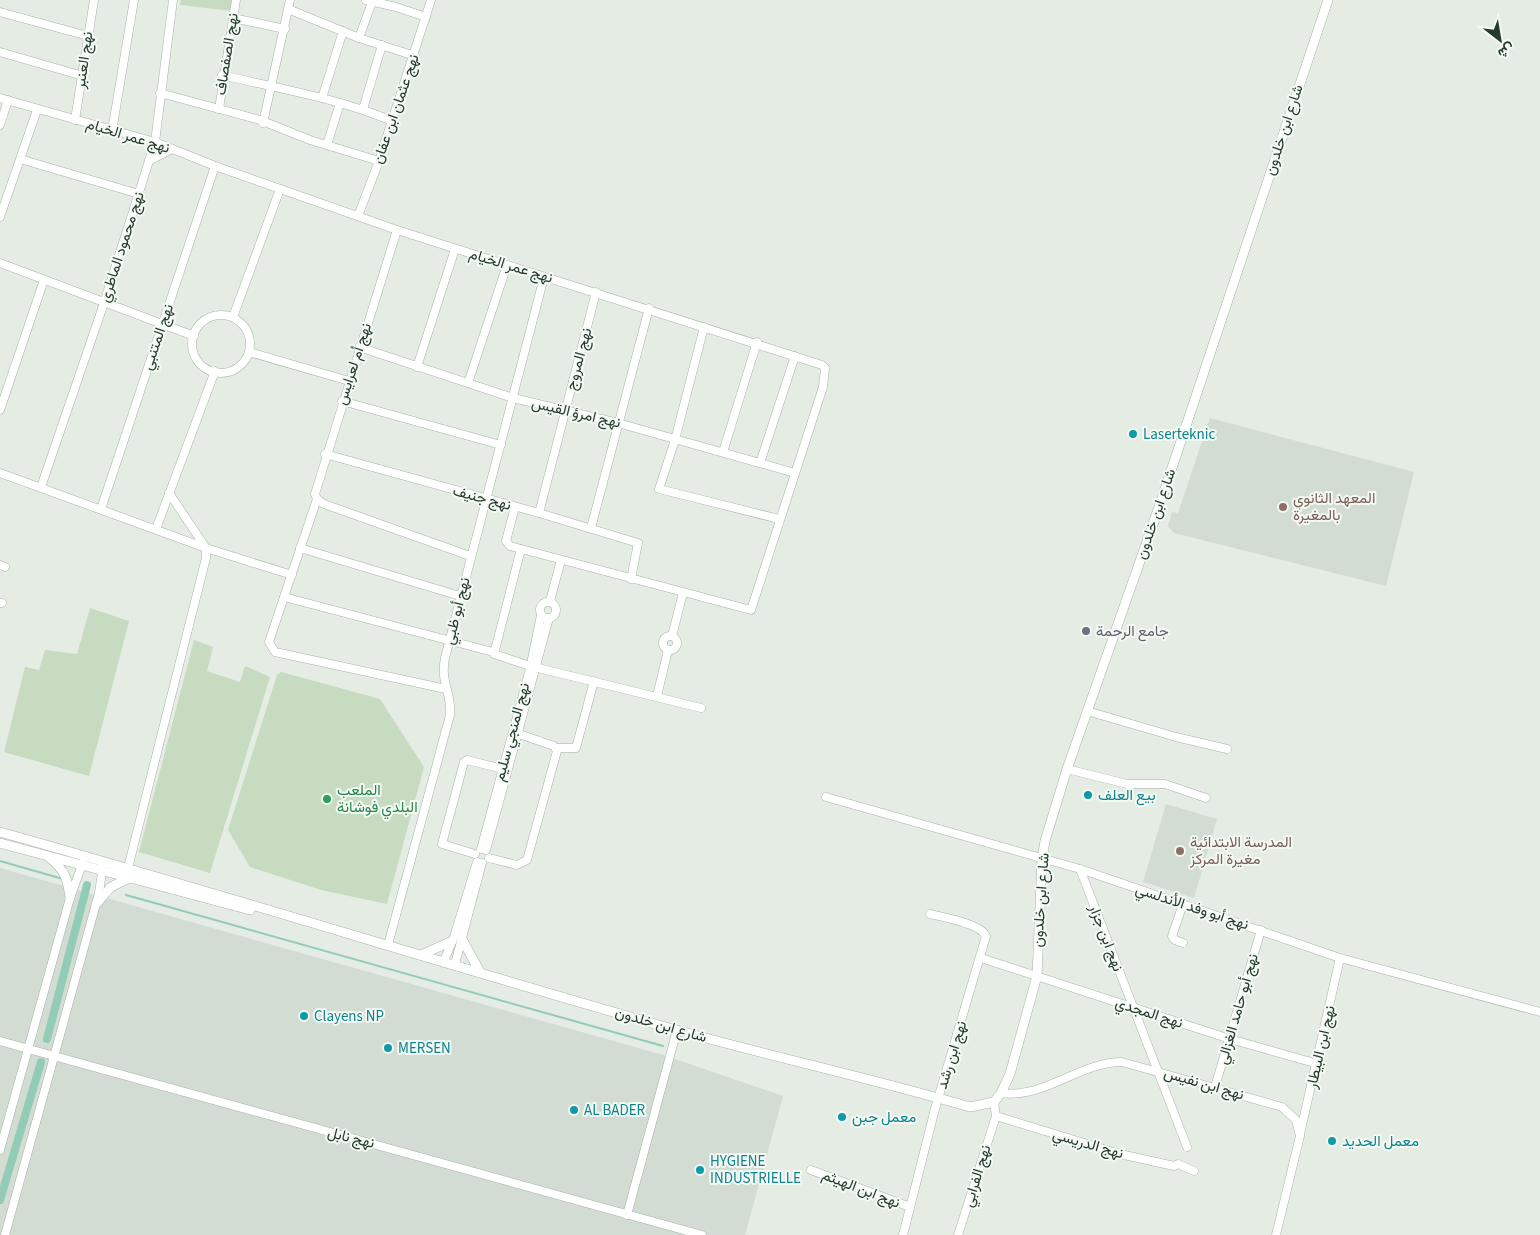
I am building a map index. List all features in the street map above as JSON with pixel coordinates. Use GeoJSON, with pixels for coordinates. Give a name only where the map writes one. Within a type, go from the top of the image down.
{"type":"FeatureCollection","features":[{"type":"Feature","properties":{"kind":"street","name":"نهج العنبر"},"geometry":{"type":"LineString","coordinates":[[75,120],[94,0]]}},
{"type":"Feature","properties":{"kind":"street"},"geometry":{"type":"LineString","coordinates":[[112,131],[134,0]]}},
{"type":"Feature","properties":{"kind":"street","name":"نهج محمود الماطري"},"geometry":{"type":"LineString","coordinates":[[41,487],[104,303],[155,142],[173,0]]}},
{"type":"Feature","properties":{"kind":"street","name":"نهج الصفصاف"},"geometry":{"type":"LineString","coordinates":[[219,109],[222,75],[236,0]]}},
{"type":"Feature","properties":{"kind":"street"},"geometry":{"type":"LineString","coordinates":[[263,123],[290,0]]}},
{"type":"Feature","properties":{"kind":"street","name":"نهج عثمان ابن عفان"},"geometry":{"type":"LineString","coordinates":[[358,216],[415,56],[431,0]]}},
{"type":"Feature","properties":{"kind":"street","name":"شارع ابن خلدون"},"geometry":{"type":"LineString","coordinates":[[284,916],[455,964],[677,1030],[939,1098],[970,1108],[994,1102],[1001,1093],[1010,1074],[1037,976],[1042,859],[1045,841],[1067,768],[1159,507],[1328,0]]}},
{"type":"Feature","properties":{"kind":"street"},"geometry":{"type":"LineString","coordinates":[[359,38],[369,1],[397,3],[426,18]]}},
{"type":"Feature","properties":{"kind":"street"},"geometry":{"type":"LineString","coordinates":[[288,9],[359,38],[415,56]]}},
{"type":"Feature","properties":{"kind":"street"},"geometry":{"type":"LineString","coordinates":[[0,12],[88,36]]}},
{"type":"Feature","properties":{"kind":"street"},"geometry":{"type":"LineString","coordinates":[[233,18],[285,29]]}},
{"type":"Feature","properties":{"kind":"street"},"geometry":{"type":"LineString","coordinates":[[322,98],[343,31]]}},
{"type":"Feature","properties":{"kind":"street"},"geometry":{"type":"LineString","coordinates":[[363,109],[382,45]]}},
{"type":"Feature","properties":{"kind":"street"},"geometry":{"type":"LineString","coordinates":[[0,52],[83,76]]}},
{"type":"Feature","properties":{"kind":"street"},"geometry":{"type":"LineString","coordinates":[[222,75],[363,109],[392,121]]}},
{"type":"Feature","properties":{"kind":"street"},"geometry":{"type":"LineString","coordinates":[[160,93],[219,109],[379,161]]}},
{"type":"Feature","properties":{"kind":"street"},"geometry":{"type":"LineString","coordinates":[[0,124],[4,99]]}},
{"type":"Feature","properties":{"kind":"street","name":"نهج عمر الخيام"},"geometry":{"type":"LineString","coordinates":[[4,99],[37,110],[155,142],[215,166],[396,230],[822,364],[826,373],[750,610],[683,593]]}},
{"type":"Feature","properties":{"kind":"street"},"geometry":{"type":"LineString","coordinates":[[328,145],[340,103]]}},
{"type":"Feature","properties":{"kind":"street"},"geometry":{"type":"LineString","coordinates":[[0,217],[37,110]]}},
{"type":"Feature","properties":{"kind":"street"},"geometry":{"type":"LineString","coordinates":[[149,162],[172,149]]}},
{"type":"Feature","properties":{"kind":"street"},"geometry":{"type":"LineString","coordinates":[[20,159],[139,194]]}},
{"type":"Feature","properties":{"kind":"street","name":"نهج المتنبي"},"geometry":{"type":"LineString","coordinates":[[101,509],[215,166]]}},
{"type":"Feature","properties":{"kind":"street"},"geometry":{"type":"LineString","coordinates":[[233,317],[280,189]]}},
{"type":"Feature","properties":{"kind":"street","name":"نهج أم لعرايس"},"geometry":{"type":"LineString","coordinates":[[396,230],[325,454],[316,488],[321,502],[300,548],[269,642],[275,652],[446,688]]}},
{"type":"Feature","properties":{"kind":"street"},"geometry":{"type":"LineString","coordinates":[[417,366],[455,249]]}},
{"type":"Feature","properties":{"kind":"street"},"geometry":{"type":"LineString","coordinates":[[0,263],[194,336]]}},
{"type":"Feature","properties":{"kind":"street"},"geometry":{"type":"LineString","coordinates":[[468,383],[507,265]]}},
{"type":"Feature","properties":{"kind":"street","name":"نهج أبو ظبي"},"geometry":{"type":"LineString","coordinates":[[388,945],[450,715],[451,705],[442,671],[470,556],[487,500],[544,277]]}},
{"type":"Feature","properties":{"kind":"street"},"geometry":{"type":"LineString","coordinates":[[0,410],[44,280]]}},
{"type":"Feature","properties":{"kind":"street","name":"نهج المروج"},"geometry":{"type":"LineString","coordinates":[[539,513],[596,292]]}},
{"type":"Feature","properties":{"kind":"street"},"geometry":{"type":"LineString","coordinates":[[591,528],[648,308]]}},
{"type":"Feature","properties":{"kind":"street"},"geometry":{"type":"LineString","coordinates":[[221,315],[233,317],[242,324],[248,333],[249,352],[243,362],[234,369],[215,372],[204,367],[196,358],[193,347],[194,336],[200,325],[209,318],[221,315]]}},
{"type":"Feature","properties":{"kind":"street"},"geometry":{"type":"LineString","coordinates":[[704,327],[675,440],[659,489],[779,519]]}},
{"type":"Feature","properties":{"kind":"street"},"geometry":{"type":"LineString","coordinates":[[723,452],[757,342]]}},
{"type":"Feature","properties":{"kind":"street","name":"نهج امرؤ القيس"},"geometry":{"type":"LineString","coordinates":[[359,347],[513,398],[618,422],[675,440],[795,473]]}},
{"type":"Feature","properties":{"kind":"street"},"geometry":{"type":"LineString","coordinates":[[249,352],[349,381]]}},
{"type":"Feature","properties":{"kind":"street"},"geometry":{"type":"LineString","coordinates":[[760,463],[795,356]]}},
{"type":"Feature","properties":{"kind":"street"},"geometry":{"type":"LineString","coordinates":[[156,529],[215,372]]}},
{"type":"Feature","properties":{"kind":"street"},"geometry":{"type":"LineString","coordinates":[[342,401],[501,445]]}},
{"type":"Feature","properties":{"kind":"street","name":"نهج جنيف"},"geometry":{"type":"LineString","coordinates":[[325,454],[539,513],[638,543],[631,579]]}},
{"type":"Feature","properties":{"kind":"street"},"geometry":{"type":"LineString","coordinates":[[0,474],[41,487],[206,548],[292,575]]}},
{"type":"Feature","properties":{"kind":"street"},"geometry":{"type":"LineString","coordinates":[[128,868],[206,558],[206,548],[169,494]]}},
{"type":"Feature","properties":{"kind":"street"},"geometry":{"type":"LineString","coordinates":[[321,502],[470,556]]}},
{"type":"Feature","properties":{"kind":"street"},"geometry":{"type":"LineString","coordinates":[[515,507],[506,543],[521,549],[683,593],[672,636],[666,636],[662,641],[663,647],[668,650],[657,696]]}},
{"type":"Feature","properties":{"kind":"street"},"geometry":{"type":"LineString","coordinates":[[300,548],[460,596]]}},
{"type":"Feature","properties":{"kind":"street"},"geometry":{"type":"LineString","coordinates":[[493,652],[521,549]]}},
{"type":"Feature","properties":{"kind":"street"},"geometry":{"type":"LineString","coordinates":[[550,601],[561,560]]}},
{"type":"Feature","properties":{"kind":"street"},"geometry":{"type":"LineString","coordinates":[[284,598],[493,652],[533,666],[702,708]]}},
{"type":"Feature","properties":{"kind":"street"},"geometry":{"type":"LineString","coordinates":[[550,601],[555,604],[556,610],[554,615],[545,616],[540,606],[544,602],[550,601]]}},
{"type":"Feature","properties":{"kind":"street","name":"نهج المنجي سليم"},"geometry":{"type":"LineString","coordinates":[[455,964],[545,616]]}},
{"type":"Feature","properties":{"kind":"street","name":"نهج المنجي سليم"},"geometry":{"type":"LineString","coordinates":[[505,769],[519,734],[533,666]]}},
{"type":"Feature","properties":{"kind":"street"},"geometry":{"type":"LineString","coordinates":[[519,734],[556,748],[576,748],[594,681]]}},
{"type":"Feature","properties":{"kind":"street"},"geometry":{"type":"LineString","coordinates":[[1087,711],[1176,737],[1227,749]]}},
{"type":"Feature","properties":{"kind":"street"},"geometry":{"type":"LineString","coordinates":[[505,769],[467,760],[464,762],[442,844],[517,865],[527,860],[556,748]]}},
{"type":"Feature","properties":{"kind":"street"},"geometry":{"type":"LineString","coordinates":[[1067,768],[1127,784],[1165,784],[1206,798]]}},
{"type":"Feature","properties":{"kind":"street","name":"نهج أبو وفد الأندلسي"},"geometry":{"type":"LineString","coordinates":[[826,797],[940,831],[1080,869],[1340,958],[1540,1012]]}},
{"type":"Feature","properties":{"kind":"street"},"geometry":{"type":"LineString","coordinates":[[0,832],[86,856],[129,878],[284,916]]}},
{"type":"Feature","properties":{"kind":"street"},"geometry":{"type":"LineString","coordinates":[[0,843],[82,865],[128,868],[284,916]]}},
{"type":"Feature","properties":{"kind":"street"},"geometry":{"type":"LineString","coordinates":[[48,856],[58,864],[67,878],[70,898]]}},
{"type":"Feature","properties":{"kind":"street"},"geometry":{"type":"LineString","coordinates":[[0,1150],[70,898],[86,856]]}},
{"type":"Feature","properties":{"kind":"street","name":"نهج المنجي سليم"},"geometry":{"type":"LineString","coordinates":[[444,961],[482,856]]}},
{"type":"Feature","properties":{"kind":"street"},"geometry":{"type":"LineString","coordinates":[[5,1235],[96,904],[103,865]]}},
{"type":"Feature","properties":{"kind":"street","name":"نهج ابن جزار"},"geometry":{"type":"LineString","coordinates":[[1080,869],[1187,1147]]}},
{"type":"Feature","properties":{"kind":"street"},"geometry":{"type":"LineString","coordinates":[[96,904],[111,887],[129,878]]}},
{"type":"Feature","properties":{"kind":"street"},"geometry":{"type":"LineString","coordinates":[[1183,904],[1172,936],[1175,940],[1183,943]]}},
{"type":"Feature","properties":{"kind":"street","name":"نهج ابن رشد"},"geometry":{"type":"LineString","coordinates":[[903,1235],[939,1098],[986,936],[983,931],[968,924],[930,914]]}},
{"type":"Feature","properties":{"kind":"street","name":"نهج أبو حامد الغزالي"},"geometry":{"type":"LineString","coordinates":[[1215,1087],[1261,930]]}},
{"type":"Feature","properties":{"kind":"street"},"geometry":{"type":"LineString","coordinates":[[462,939],[480,972]]}},
{"type":"Feature","properties":{"kind":"street"},"geometry":{"type":"LineString","coordinates":[[421,955],[452,941]]}},
{"type":"Feature","properties":{"kind":"street","name":"نهج المجدي"},"geometry":{"type":"LineString","coordinates":[[981,958],[1230,1039],[1318,1064]]}},
{"type":"Feature","properties":{"kind":"street","name":"نهج ابن البيطار"},"geometry":{"type":"LineString","coordinates":[[1300,1136],[1318,1064],[1340,958]]}},
{"type":"Feature","properties":{"kind":"street"},"geometry":{"type":"LineString","coordinates":[[628,1215],[677,1030]]}},
{"type":"Feature","properties":{"kind":"street","name":"نهج نابل"},"geometry":{"type":"LineString","coordinates":[[0,1041],[398,1149],[702,1235]]}},
{"type":"Feature","properties":{"kind":"street","name":"نهج ابن نفيس"},"geometry":{"type":"LineString","coordinates":[[1001,1093],[1025,1094],[1098,1064],[1122,1062],[1282,1107],[1296,1120],[1300,1136]]}},
{"type":"Feature","properties":{"kind":"street"},"geometry":{"type":"LineString","coordinates":[[994,1102],[996,1116]]}},
{"type":"Feature","properties":{"kind":"street","name":"نهج الدريسي"},"geometry":{"type":"LineString","coordinates":[[996,1116],[1120,1154],[1174,1166],[1178,1164],[1194,1171]]}},
{"type":"Feature","properties":{"kind":"street","name":"نهج الفرابي"},"geometry":{"type":"LineString","coordinates":[[958,1235],[996,1116]]}},
{"type":"Feature","properties":{"kind":"street"},"geometry":{"type":"LineString","coordinates":[[1277,1232],[1300,1136]]}},
{"type":"Feature","properties":{"kind":"street","name":"نهج ابن الهيثم"},"geometry":{"type":"LineString","coordinates":[[811,1170],[910,1207]]}},
{"type":"Feature","properties":{"kind":"shaded area"},"geometry":{"type":"Polygon","coordinates":[[[1210,418],[1414,472],[1386,586],[1174,533],[1168,526],[1172,512],[1178,513],[1210,418]]]}},
{"type":"Feature","properties":{"kind":"shaded area","name":"المدرسة الابتدائية مغيرة المركز"},"geometry":{"type":"Polygon","coordinates":[[[1166,804],[1217,819],[1194,898],[1143,882],[1166,804]]]}},
{"type":"Feature","properties":{"kind":"shaded area"},"geometry":{"type":"Polygon","coordinates":[[[0,868],[663,1055],[783,1096],[745,1235],[0,1235],[0,868]]]}},
{"type":"Feature","properties":{"kind":"green space"},"geometry":{"type":"Polygon","coordinates":[[[181,0],[233,0],[232,11],[180,5],[181,0]]]}},
{"type":"Feature","properties":{"kind":"green space"},"geometry":{"type":"Polygon","coordinates":[[[90,608],[129,621],[89,776],[4,752],[25,667],[39,670],[45,650],[77,654],[90,608]]]}},
{"type":"Feature","properties":{"kind":"green space"},"geometry":{"type":"Polygon","coordinates":[[[194,640],[213,647],[207,671],[240,682],[245,666],[270,677],[210,873],[139,852],[194,640]]]}},
{"type":"Feature","properties":{"kind":"green space","name":"الملعب البلدي فوشانة"},"geometry":{"type":"Polygon","coordinates":[[[281,672],[380,699],[424,767],[387,904],[321,890],[250,867],[228,830],[277,675],[281,672]]]}},
{"type":"Feature","properties":{"kind":"waterway"},"geometry":{"type":"LineString","coordinates":[[0,861],[63,879]]}},
{"type":"Feature","properties":{"kind":"waterway"},"geometry":{"type":"LineString","coordinates":[[47,1039],[87,885]]}},
{"type":"Feature","properties":{"kind":"waterway"},"geometry":{"type":"LineString","coordinates":[[126,895],[663,1046]]}},
{"type":"Feature","properties":{"kind":"waterway"},"geometry":{"type":"LineString","coordinates":[[0,1200],[41,1062]]}},
{"type":"Feature","properties":{"kind":"place","name":"Laserteknic"},"geometry":{"type":"Point","coordinates":[1133,434]}},
{"type":"Feature","properties":{"kind":"place","name":"المعهد الثانوي بالمغيرة"},"geometry":{"type":"Point","coordinates":[1283,507]}},
{"type":"Feature","properties":{"kind":"place","name":"جامع الرحمة"},"geometry":{"type":"Point","coordinates":[1086,631]}},
{"type":"Feature","properties":{"kind":"place","name":"بيع العلف"},"geometry":{"type":"Point","coordinates":[1088,795]}},
{"type":"Feature","properties":{"kind":"place","name":"الملعب البلدي فوشانة"},"geometry":{"type":"Point","coordinates":[327,799]}},
{"type":"Feature","properties":{"kind":"place","name":"المدرسة الابتدائية مغيرة المركز"},"geometry":{"type":"Point","coordinates":[1180,851]}},
{"type":"Feature","properties":{"kind":"place","name":"Clayens NP"},"geometry":{"type":"Point","coordinates":[304,1016]}},
{"type":"Feature","properties":{"kind":"place","name":"MERSEN"},"geometry":{"type":"Point","coordinates":[388,1048]}},
{"type":"Feature","properties":{"kind":"place","name":"AL BADER"},"geometry":{"type":"Point","coordinates":[574,1110]}},
{"type":"Feature","properties":{"kind":"place","name":"معمل جبن"},"geometry":{"type":"Point","coordinates":[842,1117]}},
{"type":"Feature","properties":{"kind":"place","name":"معمل الحديد"},"geometry":{"type":"Point","coordinates":[1332,1141]}},
{"type":"Feature","properties":{"kind":"place","name":"HYGIENE INDUSTRIELLE"},"geometry":{"type":"Point","coordinates":[700,1170]}}]}
